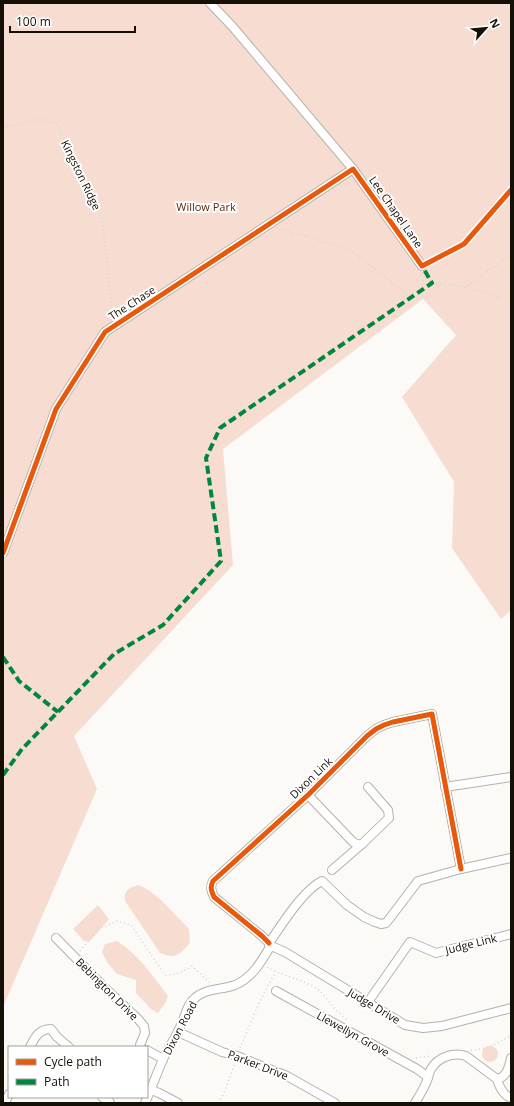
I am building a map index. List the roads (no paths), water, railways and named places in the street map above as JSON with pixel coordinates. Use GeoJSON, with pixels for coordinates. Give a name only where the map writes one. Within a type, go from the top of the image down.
{"type":"FeatureCollection","features":[{"type":"Feature","properties":{"kind":"street","name":"Lee Chapel Lane"},"geometry":{"type":"LineString","coordinates":[[210,3],[232,26],[353,169],[422,266]]}},
{"type":"Feature","properties":{"kind":"street","name":"The Chase"},"geometry":{"type":"LineString","coordinates":[[3,553],[56,409],[105,332],[353,169]]}},
{"type":"Feature","properties":{"kind":"street","name":"Dixon Link"},"geometry":{"type":"LineString","coordinates":[[269,944],[262,936],[214,897],[210,886],[308,795],[367,736],[384,725],[432,714],[461,869]]}},
{"type":"Feature","properties":{"kind":"street"},"geometry":{"type":"LineString","coordinates":[[445,787],[511,777]]}},
{"type":"Feature","properties":{"kind":"street"},"geometry":{"type":"LineString","coordinates":[[332,870],[389,818],[389,812],[386,807],[368,787]]}},
{"type":"Feature","properties":{"kind":"street"},"geometry":{"type":"LineString","coordinates":[[308,795],[352,842],[362,844]]}},
{"type":"Feature","properties":{"kind":"street","name":"Dixon Road"},"geometry":{"type":"LineString","coordinates":[[148,1096],[163,1060],[193,999],[202,993],[234,985],[243,981],[257,968],[269,949],[269,944],[295,906],[311,889],[322,881],[347,905],[364,917],[381,924],[386,923],[418,881],[461,869],[511,858]]}},
{"type":"Feature","properties":{"kind":"street","name":"Judge Link"},"geometry":{"type":"LineString","coordinates":[[368,1002],[410,942],[436,953],[511,934]]}},
{"type":"Feature","properties":{"kind":"street","name":"Bebington Drive"},"geometry":{"type":"LineString","coordinates":[[56,938],[144,1026],[145,1033],[142,1046]]}},
{"type":"Feature","properties":{"kind":"street","name":"Judge Drive"},"geometry":{"type":"LineString","coordinates":[[269,944],[286,952],[406,1025],[423,1028],[442,1026],[511,1008]]}},
{"type":"Feature","properties":{"kind":"street","name":"Llewellyn Grove"},"geometry":{"type":"LineString","coordinates":[[276,991],[417,1068],[428,1077]]}},
{"type":"Feature","properties":{"kind":"street"},"geometry":{"type":"LineString","coordinates":[[31,1046],[38,1033],[42,1030],[48,1029],[51,1029],[57,1037],[68,1046]]}},
{"type":"Feature","properties":{"kind":"street","name":"Parker Drive"},"geometry":{"type":"LineString","coordinates":[[178,1032],[222,1052],[238,1056],[288,1076],[336,1103]]}},
{"type":"Feature","properties":{"kind":"street","name":"Bebington Drive"},"geometry":{"type":"LineString","coordinates":[[148,1051],[163,1060]]}},
{"type":"Feature","properties":{"kind":"street"},"geometry":{"type":"LineString","coordinates":[[415,1103],[431,1068],[441,1059],[449,1055],[461,1054],[466,1056],[497,1079],[504,1094],[511,1098]]}},
{"type":"Feature","properties":{"kind":"street"},"geometry":{"type":"LineString","coordinates":[[497,1079],[508,1070],[511,1058]]}},
{"type":"Feature","properties":{"kind":"street"},"geometry":{"type":"LineString","coordinates":[[150,1089],[178,1103]]}},
{"type":"Feature","properties":{"kind":"park label","name":"Willow Park"},"geometry":{"type":"Point","coordinates":[206,207]}}]}
